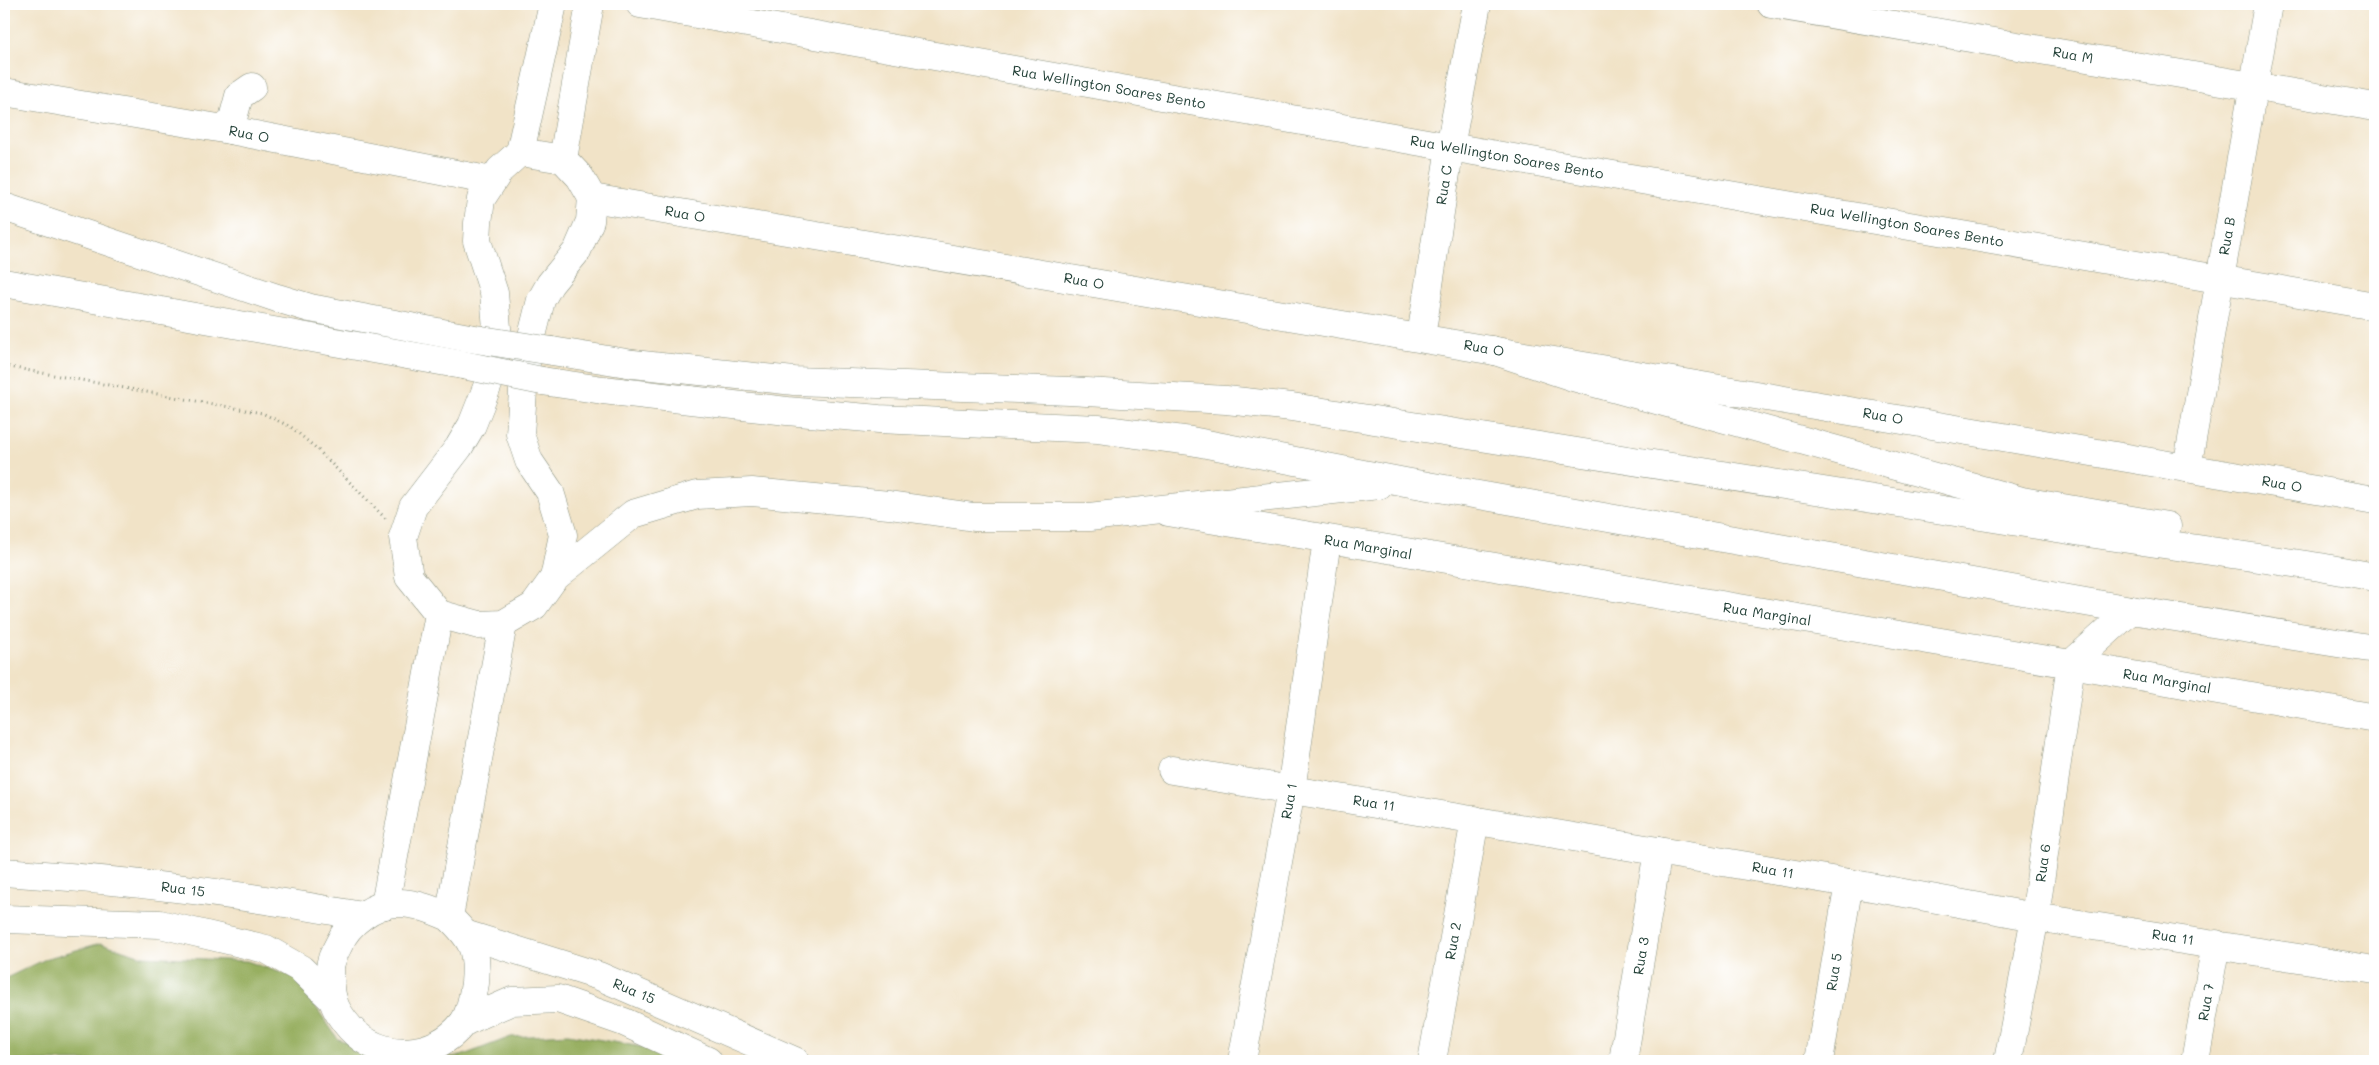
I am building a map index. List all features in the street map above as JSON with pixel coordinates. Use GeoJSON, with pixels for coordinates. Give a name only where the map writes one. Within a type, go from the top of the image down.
{"type":"FeatureCollection","features":[{"type":"Feature","properties":{"kind":"main road"},"geometry":{"type":"LineString","coordinates":[[553,4],[520,152],[500,170],[481,199],[477,241],[494,293],[498,340],[493,372],[472,424],[459,448],[433,478],[413,507],[404,537],[409,577],[439,614],[479,625],[503,624],[534,606],[554,578],[633,514],[696,495],[752,492],[889,505],[974,517],[1089,517],[1405,482]]}},
{"type":"Feature","properties":{"kind":"main road"},"geometry":{"type":"LineString","coordinates":[[563,159],[590,4]]}},
{"type":"Feature","properties":{"kind":"main road","name":"Rua Wellington Soares Bento"},"geometry":{"type":"LineString","coordinates":[[640,4],[1450,147],[2375,306]]}},
{"type":"Feature","properties":{"kind":"main road","name":"Rua C"},"geometry":{"type":"LineString","coordinates":[[1421,337],[1450,147],[1477,4]]}},
{"type":"Feature","properties":{"kind":"main road","name":"Rua M"},"geometry":{"type":"LineString","coordinates":[[1771,4],[2375,107]]}},
{"type":"Feature","properties":{"kind":"main road","name":"Rua B"},"geometry":{"type":"LineString","coordinates":[[2187,468],[2268,4]]}},
{"type":"Feature","properties":{"kind":"main road"},"geometry":{"type":"LineString","coordinates":[[230,130],[245,91]]}},
{"type":"Feature","properties":{"kind":"main road","name":"Rua O"},"geometry":{"type":"LineString","coordinates":[[4,92],[230,130],[492,181]]}},
{"type":"Feature","properties":{"kind":"main road"},"geometry":{"type":"LineString","coordinates":[[520,152],[563,159],[580,177],[592,198],[590,222],[577,251],[550,284],[541,300],[527,356],[524,377],[520,434],[529,461],[550,492],[563,535],[554,578]]}},
{"type":"Feature","properties":{"kind":"main road","name":"Rua O"},"geometry":{"type":"LineString","coordinates":[[592,198],[2375,500]]}},
{"type":"Feature","properties":{"kind":"main road"},"geometry":{"type":"LineString","coordinates":[[4,208],[310,308],[469,338],[552,351],[642,365],[794,381],[1079,391],[1226,400],[1292,407],[2320,567],[2375,578]]}},
{"type":"Feature","properties":{"kind":"main road"},"geometry":{"type":"LineString","coordinates":[[4,284],[613,391],[870,418],[1107,430],[1191,441],[1405,482],[2131,610],[2375,649]]}},
{"type":"Feature","properties":{"kind":"main road"},"geometry":{"type":"LineString","coordinates":[[1492,350],[1573,377],[2022,500],[2251,543],[2320,567]]}},
{"type":"Feature","properties":{"kind":"main road","name":"Rua Marginal"},"geometry":{"type":"LineString","coordinates":[[1160,510],[1327,540],[2071,664],[2375,718]]}},
{"type":"Feature","properties":{"kind":"main road","name":"Rua 1"},"geometry":{"type":"LineString","coordinates":[[1242,1061],[1291,790],[1327,540]]}},
{"type":"Feature","properties":{"kind":"main road"},"geometry":{"type":"LineString","coordinates":[[2071,664],[2131,610]]}},
{"type":"Feature","properties":{"kind":"main road"},"geometry":{"type":"LineString","coordinates":[[373,910],[439,614]]}},
{"type":"Feature","properties":{"kind":"main road"},"geometry":{"type":"LineString","coordinates":[[458,926],[503,624]]}},
{"type":"Feature","properties":{"kind":"main road","name":"Rua 6"},"geometry":{"type":"LineString","coordinates":[[2008,1061],[2035,916],[2071,664]]}},
{"type":"Feature","properties":{"kind":"main road","name":"Rua 11"},"geometry":{"type":"LineString","coordinates":[[1172,770],[1849,882],[2035,916],[2375,970]]}},
{"type":"Feature","properties":{"kind":"main road","name":"Rua 2"},"geometry":{"type":"LineString","coordinates":[[1432,1061],[1475,820]]}},
{"type":"Feature","properties":{"kind":"main road","name":"Rua 3"},"geometry":{"type":"LineString","coordinates":[[1623,1061],[1658,850]]}},
{"type":"Feature","properties":{"kind":"main road","name":"Rua 15"},"geometry":{"type":"LineString","coordinates":[[4,872],[78,877],[285,902],[373,910]]}},
{"type":"Feature","properties":{"kind":"main road","name":"Rua 5"},"geometry":{"type":"LineString","coordinates":[[1819,1061],[1849,882]]}},
{"type":"Feature","properties":{"kind":"main road"},"geometry":{"type":"LineString","coordinates":[[464,1022],[473,998],[477,961],[458,926],[419,905],[397,903],[373,910],[343,933],[330,964],[333,1000],[342,1020],[357,1036],[376,1047],[392,1052],[421,1050],[443,1042],[464,1022],[512,1001],[558,999],[624,1022],[708,1061]]}},
{"type":"Feature","properties":{"kind":"main road"},"geometry":{"type":"LineString","coordinates":[[4,919],[160,924],[266,949],[301,969],[333,1000]]}},
{"type":"Feature","properties":{"kind":"main road","name":"Rua 15"},"geometry":{"type":"LineString","coordinates":[[458,926],[599,976],[795,1061]]}},
{"type":"Feature","properties":{"kind":"main road","name":"Rua 7"},"geometry":{"type":"LineString","coordinates":[[2195,1061],[2216,944]]}},
{"type":"Feature","properties":{"kind":"path"},"geometry":{"type":"LineString","coordinates":[[4,366],[262,413],[291,427],[316,449],[404,537]]}},
{"type":"Feature","properties":{"kind":"green space"},"geometry":{"type":"Polygon","coordinates":[[[101,943],[142,956],[247,961],[296,978],[338,1039],[392,1060],[461,1056],[511,1037],[568,1034],[659,1050],[688,1061],[4,1061],[4,979],[48,958],[101,943]]]}}]}
